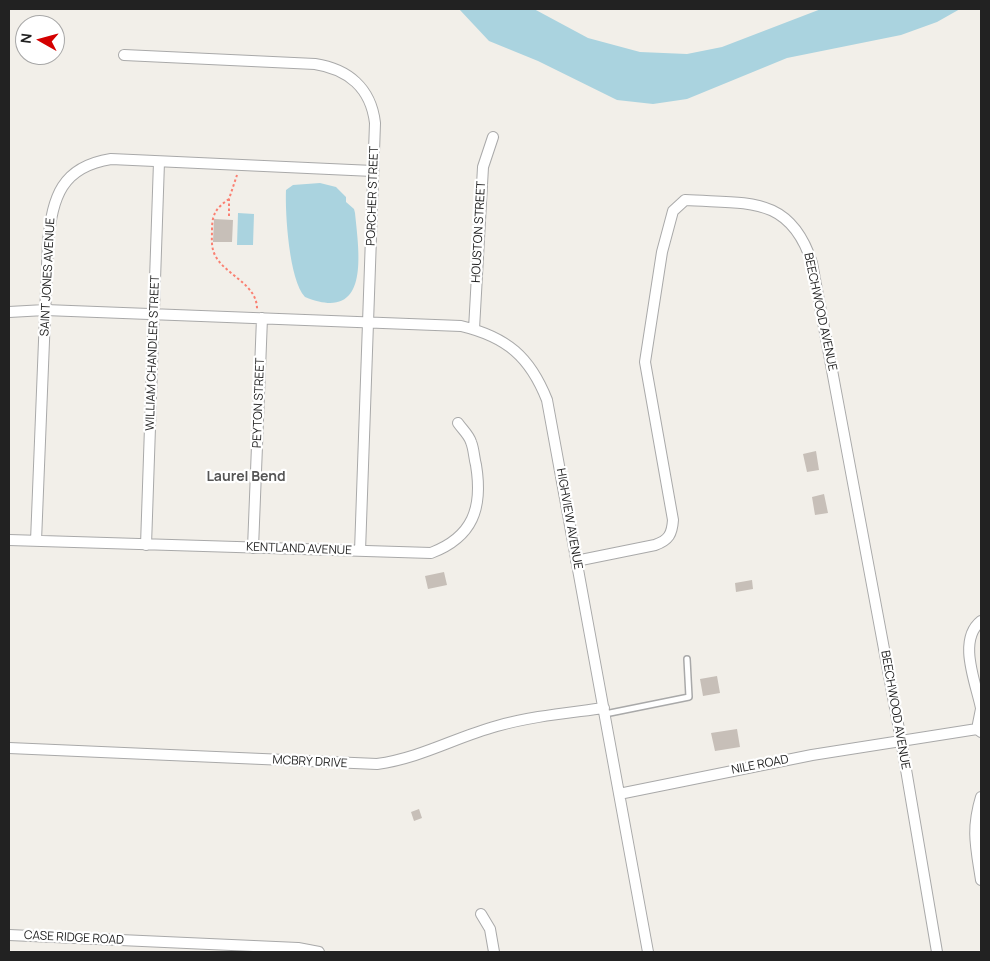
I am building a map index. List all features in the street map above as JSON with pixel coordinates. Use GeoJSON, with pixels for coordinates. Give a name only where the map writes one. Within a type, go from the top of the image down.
{"type":"FeatureCollection","features":[{"type":"Feature","properties":{"kind":"street","name":"PORCHER STREET"},"geometry":{"type":"LineString","coordinates":[[124,56],[314,64],[332,67],[358,85],[373,106],[375,123],[360,551]]}},
{"type":"Feature","properties":{"kind":"street","name":"HOUSTON STREET"},"geometry":{"type":"LineString","coordinates":[[474,329],[482,167],[493,137]]}},
{"type":"Feature","properties":{"kind":"street","name":"SAINT JONES AVENUE"},"geometry":{"type":"LineString","coordinates":[[36,541],[45,310],[51,218],[52,207],[64,184],[82,168],[111,159],[373,171]]}},
{"type":"Feature","properties":{"kind":"street","name":"WILLIAM CHANDLER STREET"},"geometry":{"type":"LineString","coordinates":[[146,545],[159,162]]}},
{"type":"Feature","properties":{"kind":"street","name":"BEECHWOOD AVENUE"},"geometry":{"type":"LineString","coordinates":[[576,561],[655,545],[665,541],[672,532],[673,520],[646,362],[662,252],[674,211],[685,200],[756,205],[777,213],[796,228],[805,242],[812,263],[901,740],[937,952]]}},
{"type":"Feature","properties":{"kind":"street"},"geometry":{"type":"LineString","coordinates":[[9,312],[45,310],[154,314],[259,314]]}},
{"type":"Feature","properties":{"kind":"street","name":"HIGHVIEW AVENUE"},"geometry":{"type":"LineString","coordinates":[[259,314],[461,326],[474,329],[504,342],[529,364],[539,379],[547,400],[648,952]]}},
{"type":"Feature","properties":{"kind":"street","name":"PEYTON STREET"},"geometry":{"type":"LineString","coordinates":[[253,548],[259,314]]}},
{"type":"Feature","properties":{"kind":"street","name":"KENTLAND AVENUE"},"geometry":{"type":"LineString","coordinates":[[9,540],[431,552],[448,546],[460,538],[476,513],[479,484],[471,442],[458,423]]}},
{"type":"Feature","properties":{"kind":"street"},"geometry":{"type":"LineString","coordinates":[[979,730],[981,709],[969,642],[974,627],[981,621]]}},
{"type":"Feature","properties":{"kind":"street","name":"MCBRY DRIVE"},"geometry":{"type":"LineString","coordinates":[[9,748],[377,764],[406,760],[496,726],[527,718],[604,711]]}},
{"type":"Feature","properties":{"kind":"street","name":"NILE ROAD"},"geometry":{"type":"LineString","coordinates":[[619,794],[812,755],[901,740],[979,730]]}},
{"type":"Feature","properties":{"kind":"street"},"geometry":{"type":"LineString","coordinates":[[981,797],[975,818],[974,835],[981,880]]}},
{"type":"Feature","properties":{"kind":"street"},"geometry":{"type":"LineString","coordinates":[[480,914],[490,929],[494,952]]}},
{"type":"Feature","properties":{"kind":"street","name":"CASE RIDGE ROAD"},"geometry":{"type":"LineString","coordinates":[[9,935],[298,948],[319,952]]}},
{"type":"Feature","properties":{"kind":"lane"},"geometry":{"type":"LineString","coordinates":[[604,711],[689,697],[687,659]]}},
{"type":"Feature","properties":{"kind":"path"},"geometry":{"type":"LineString","coordinates":[[229,216],[229,199],[237,175]]}},
{"type":"Feature","properties":{"kind":"path"},"geometry":{"type":"LineString","coordinates":[[229,199],[218,206],[212,218],[212,246],[216,257],[256,298],[259,314]]}},
{"type":"Feature","properties":{"kind":"water"},"geometry":{"type":"Polygon","coordinates":[[[459,9],[534,9],[588,38],[640,52],[687,54],[722,47],[821,9],[960,9],[937,22],[901,35],[787,58],[687,99],[653,104],[617,100],[538,61],[489,41],[459,9]]]}},
{"type":"Feature","properties":{"kind":"water"},"geometry":{"type":"Polygon","coordinates":[[[320,183],[336,187],[346,197],[346,202],[354,209],[358,247],[356,280],[351,293],[341,301],[326,303],[305,297],[300,288],[292,262],[286,214],[286,190],[293,185],[320,183]]]}},
{"type":"Feature","properties":{"kind":"water"},"geometry":{"type":"Polygon","coordinates":[[[238,213],[254,214],[253,245],[237,245],[238,213]]]}},
{"type":"Feature","properties":{"kind":"building"},"geometry":{"type":"Polygon","coordinates":[[[214,219],[233,220],[232,242],[213,242],[214,219]]]}},
{"type":"Feature","properties":{"kind":"building"},"geometry":{"type":"Polygon","coordinates":[[[816,451],[819,470],[807,472],[803,454],[816,451]]]}},
{"type":"Feature","properties":{"kind":"building"},"geometry":{"type":"Polygon","coordinates":[[[824,494],[828,513],[815,515],[812,497],[824,494]]]}},
{"type":"Feature","properties":{"kind":"building"},"geometry":{"type":"Polygon","coordinates":[[[444,572],[447,585],[428,589],[425,576],[444,572]]]}},
{"type":"Feature","properties":{"kind":"building"},"geometry":{"type":"Polygon","coordinates":[[[752,580],[753,589],[736,592],[735,583],[752,580]]]}},
{"type":"Feature","properties":{"kind":"building"},"geometry":{"type":"Polygon","coordinates":[[[717,676],[720,693],[703,696],[700,679],[717,676]]]}},
{"type":"Feature","properties":{"kind":"building"},"geometry":{"type":"Polygon","coordinates":[[[737,729],[740,747],[715,751],[711,733],[737,729]]]}},
{"type":"Feature","properties":{"kind":"building"},"geometry":{"type":"Polygon","coordinates":[[[419,809],[422,818],[414,821],[411,812],[419,809]]]}},
{"type":"Feature","properties":{"kind":"district","name":"Laurel Bend"},"geometry":{"type":"Point","coordinates":[246,477]}}]}
